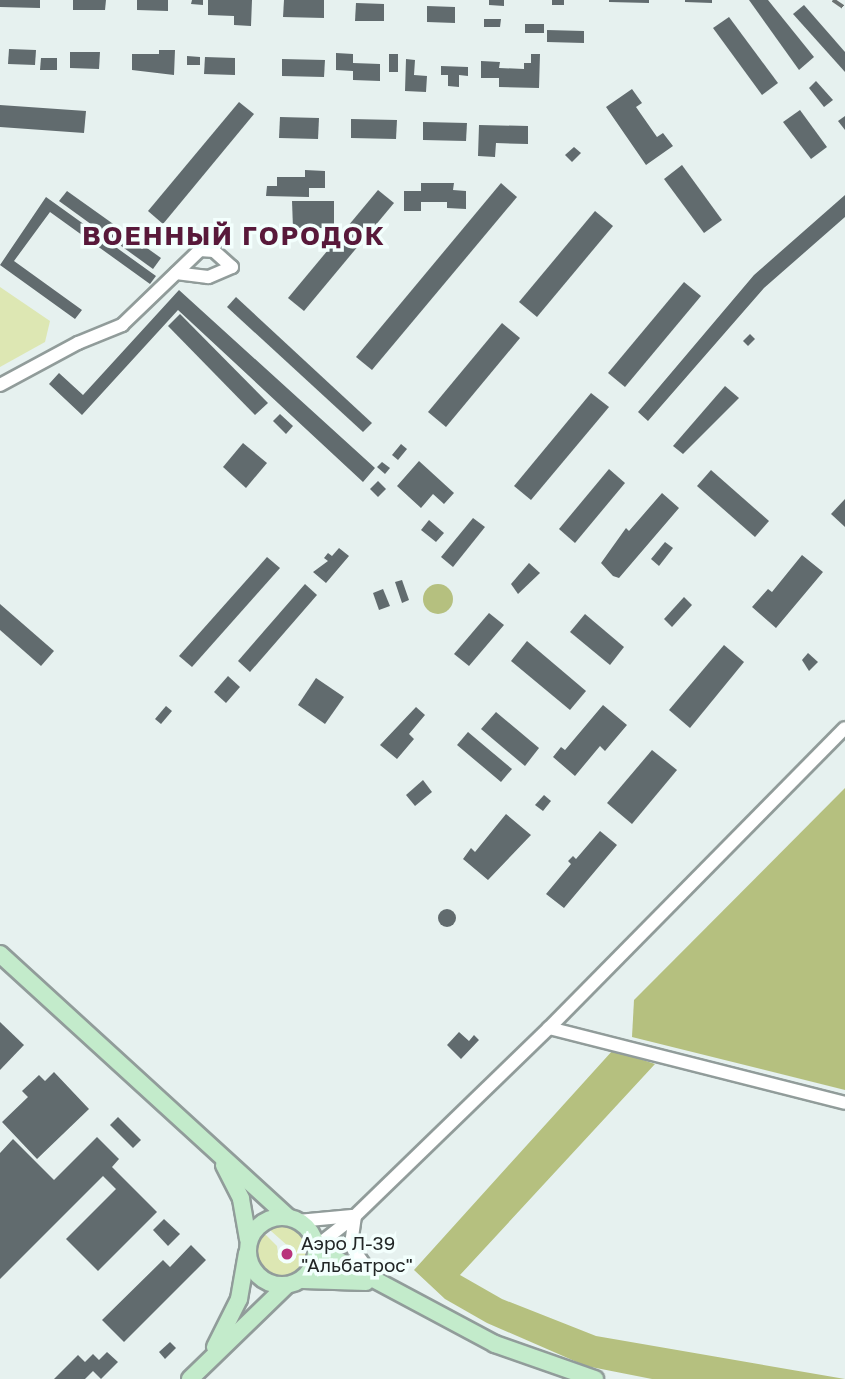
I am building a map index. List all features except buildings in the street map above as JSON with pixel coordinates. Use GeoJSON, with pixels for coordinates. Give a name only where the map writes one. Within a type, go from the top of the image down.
{"type":"FeatureCollection","features":[{"type":"Feature","properties":{"kind":"main road"},"geometry":{"type":"LineString","coordinates":[[0,954],[216,1151],[311,1231],[318,1248],[382,1285],[495,1343],[595,1379]]}},
{"type":"Feature","properties":{"kind":"main road"},"geometry":{"type":"LineString","coordinates":[[216,1151],[241,1199],[248,1245],[258,1276],[286,1286]]}},
{"type":"Feature","properties":{"kind":"main road"},"geometry":{"type":"LineString","coordinates":[[195,1373],[239,1299],[248,1245],[264,1222],[293,1218]]}},
{"type":"Feature","properties":{"kind":"main road"},"geometry":{"type":"LineString","coordinates":[[303,1280],[318,1248]]}},
{"type":"Feature","properties":{"kind":"main road"},"geometry":{"type":"LineString","coordinates":[[195,1373],[286,1286],[303,1280],[352,1279],[382,1285]]}},
{"type":"Feature","properties":{"kind":"street"},"geometry":{"type":"LineString","coordinates":[[0,385],[79,342],[122,325],[176,273]]}},
{"type":"Feature","properties":{"kind":"street"},"geometry":{"type":"LineString","coordinates":[[318,1248],[355,1216],[549,1028],[845,728]]}},
{"type":"Feature","properties":{"kind":"street"},"geometry":{"type":"LineString","coordinates":[[549,1028],[845,1103]]}},
{"type":"Feature","properties":{"kind":"street"},"geometry":{"type":"LineString","coordinates":[[293,1218],[355,1216]]}},
{"type":"Feature","properties":{"kind":"street"},"geometry":{"type":"LineString","coordinates":[[355,1216],[351,1246],[357,1261],[382,1285]]}},
{"type":"Feature","properties":{"kind":"green space"},"geometry":{"type":"Polygon","coordinates":[[[0,287],[50,321],[45,342],[0,367],[0,287]]]}},
{"type":"Feature","properties":{"kind":"green space"},"geometry":{"type":"Polygon","coordinates":[[[438,584],[449,588],[453,599],[449,610],[438,614],[427,610],[423,599],[427,588],[438,584]]]}},
{"type":"Feature","properties":{"kind":"green space"},"geometry":{"type":"Polygon","coordinates":[[[845,788],[845,1090],[632,1037],[634,1000],[845,788]]]}},
{"type":"Feature","properties":{"kind":"green space"},"geometry":{"type":"Polygon","coordinates":[[[613,1050],[655,1064],[460,1275],[502,1299],[596,1336],[845,1379],[652,1379],[586,1366],[487,1323],[445,1299],[414,1270],[613,1050]]]}},
{"type":"Feature","properties":{"kind":"green space"},"geometry":{"type":"Polygon","coordinates":[[[289,1221],[310,1238],[312,1258],[294,1279],[275,1279],[258,1268],[252,1247],[258,1233],[264,1233],[277,1246],[279,1260],[294,1260],[297,1254],[271,1231],[270,1224],[289,1221]]]}},
{"type":"Feature","properties":{"kind":"railway"},"geometry":{"type":"LineString","coordinates":[[833,0],[845,8]]}},
{"type":"Feature","properties":{"kind":"place","name":"Аэро Л-39 \"Альбатрос\""},"geometry":{"type":"Point","coordinates":[287,1254]}},
{"type":"Feature","properties":{"kind":"district","name":"ВОЕННЫЙ ГОРОДОК"},"geometry":{"type":"Point","coordinates":[234,236]}}]}
